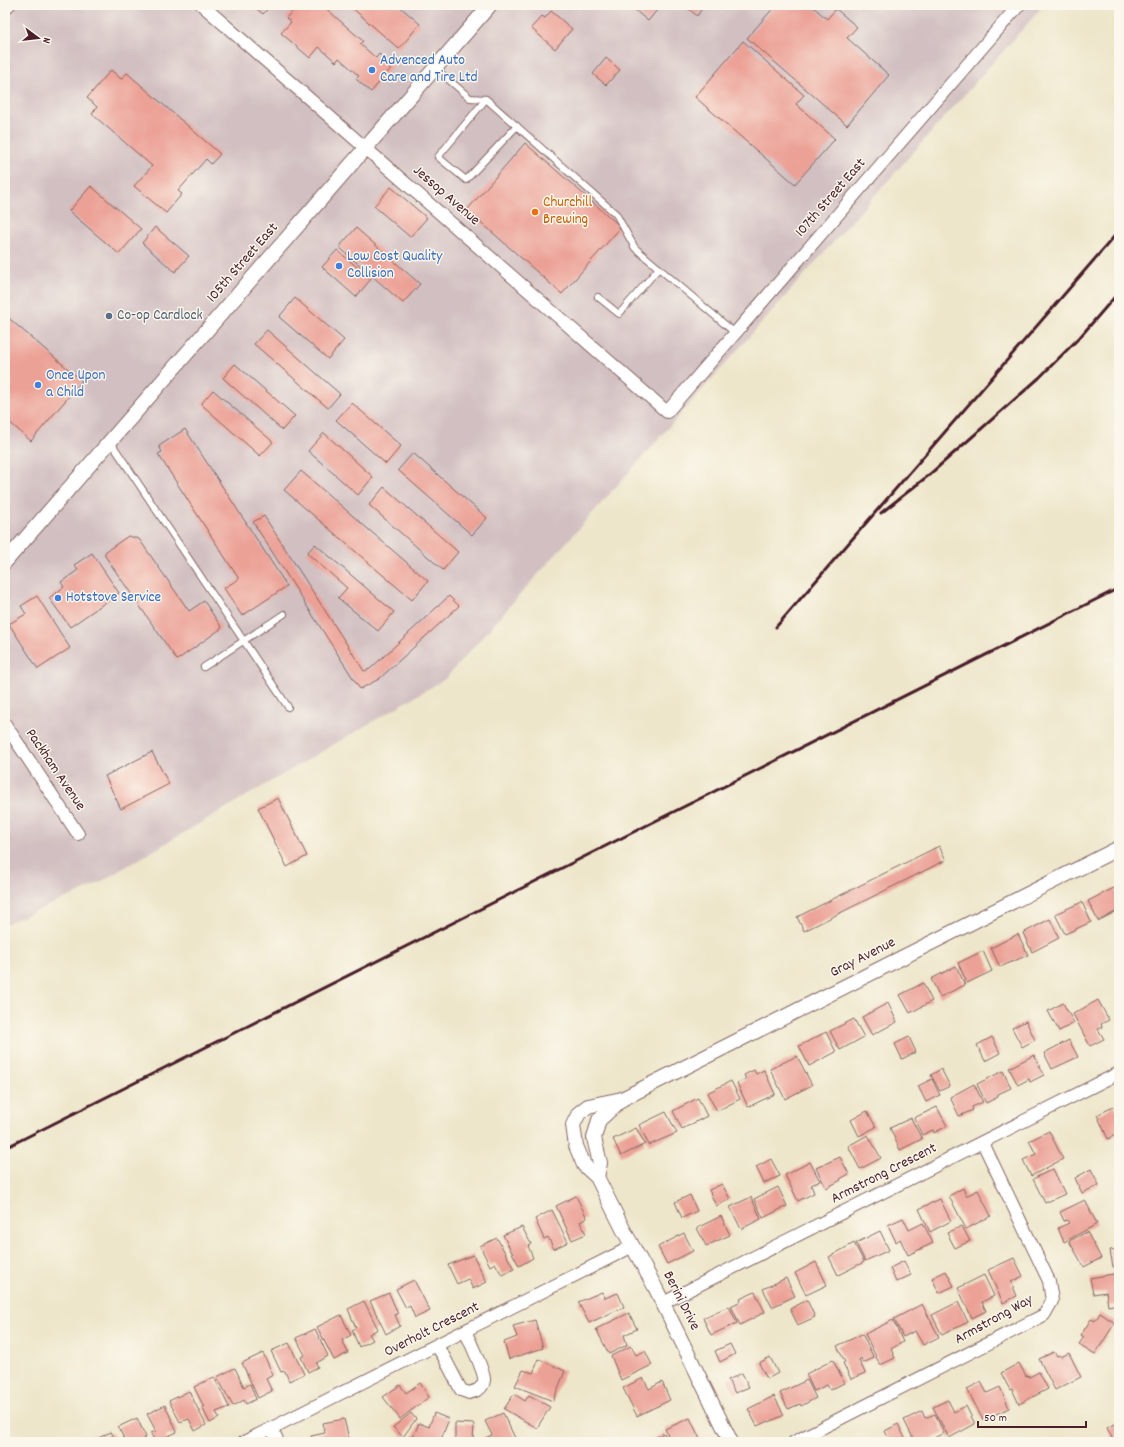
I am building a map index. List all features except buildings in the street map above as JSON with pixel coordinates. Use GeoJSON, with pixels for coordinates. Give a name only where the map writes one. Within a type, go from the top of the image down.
{"type":"FeatureCollection","features":[{"type":"Feature","properties":{"kind":"street","name":"Jessop Avenue"},"geometry":{"type":"LineString","coordinates":[[202,5],[667,412]]}},
{"type":"Feature","properties":{"kind":"street","name":"105th Street East"},"geometry":{"type":"LineString","coordinates":[[5,562],[490,5]]}},
{"type":"Feature","properties":{"kind":"street","name":"107th Street East"},"geometry":{"type":"LineString","coordinates":[[667,412],[1019,5]]}},
{"type":"Feature","properties":{"kind":"street","name":"Packham Avenue"},"geometry":{"type":"LineString","coordinates":[[5,724],[78,834]]}},
{"type":"Feature","properties":{"kind":"street","name":"Gray Avenue"},"geometry":{"type":"LineString","coordinates":[[597,1177],[584,1165],[576,1146],[573,1125],[579,1113],[588,1106],[622,1099],[1119,848]]}},
{"type":"Feature","properties":{"kind":"street","name":"Armstrong Crescent"},"geometry":{"type":"LineString","coordinates":[[663,1303],[983,1143],[1119,1073]]}},
{"type":"Feature","properties":{"kind":"street","name":"Gray Avenue"},"geometry":{"type":"LineString","coordinates":[[597,1177],[600,1163],[594,1138],[599,1120],[622,1099]]}},
{"type":"Feature","properties":{"kind":"street","name":"Armstrong Way"},"geometry":{"type":"LineString","coordinates":[[794,1442],[1044,1315],[1052,1301],[1049,1281],[983,1143]]}},
{"type":"Feature","properties":{"kind":"street","name":"Berini Drive"},"geometry":{"type":"LineString","coordinates":[[597,1177],[663,1303],[731,1442]]}},
{"type":"Feature","properties":{"kind":"street","name":"Overholt Crescent"},"geometry":{"type":"LineString","coordinates":[[245,1442],[633,1246]]}},
{"type":"Feature","properties":{"kind":"street"},"geometry":{"type":"LineString","coordinates":[[436,1345],[461,1390],[469,1393],[479,1390],[485,1379],[472,1344],[465,1331]]}},
{"type":"Feature","properties":{"kind":"street"},"geometry":{"type":"LineString","coordinates":[[272,1428],[278,1442]]}},
{"type":"Feature","properties":{"kind":"lane"},"geometry":{"type":"LineString","coordinates":[[5,14],[13,5]]}},
{"type":"Feature","properties":{"kind":"lane"},"geometry":{"type":"LineString","coordinates":[[435,68],[470,98],[486,99],[517,126],[616,214],[635,248],[735,333]]}},
{"type":"Feature","properties":{"kind":"lane"},"geometry":{"type":"LineString","coordinates":[[486,99],[438,157],[466,180],[517,126]]}},
{"type":"Feature","properties":{"kind":"lane"},"geometry":{"type":"LineString","coordinates":[[598,297],[619,314],[659,268]]}},
{"type":"Feature","properties":{"kind":"lane"},"geometry":{"type":"LineString","coordinates":[[110,441],[244,639],[288,707]]}},
{"type":"Feature","properties":{"kind":"lane"},"geometry":{"type":"LineString","coordinates":[[204,667],[244,639],[284,614]]}},
{"type":"Feature","properties":{"kind":"shaded area"},"geometry":{"type":"Polygon","coordinates":[[[5,5],[1044,5],[445,679],[90,888],[5,924],[5,5]]]}},
{"type":"Feature","properties":{"kind":"railway"},"geometry":{"type":"LineString","coordinates":[[776,627],[1119,231]]}},
{"type":"Feature","properties":{"kind":"railway"},"geometry":{"type":"LineString","coordinates":[[881,513],[929,475],[1039,378],[1080,337],[1119,292]]}},
{"type":"Feature","properties":{"kind":"railway"},"geometry":{"type":"LineString","coordinates":[[5,1148],[1119,588]]}},
{"type":"Feature","properties":{"kind":"place","name":"Advenced Auto Care and Tire Ltd"},"geometry":{"type":"Point","coordinates":[372,70]}},
{"type":"Feature","properties":{"kind":"place","name":"Churchill Brewing"},"geometry":{"type":"Point","coordinates":[535,212]}},
{"type":"Feature","properties":{"kind":"place","name":"Low Cost Quality Collision"},"geometry":{"type":"Point","coordinates":[339,266]}},
{"type":"Feature","properties":{"kind":"place","name":"Co-op Cardlock"},"geometry":{"type":"Point","coordinates":[109,316]}},
{"type":"Feature","properties":{"kind":"place","name":"Once Upon a Child"},"geometry":{"type":"Point","coordinates":[38,385]}},
{"type":"Feature","properties":{"kind":"place","name":"Hotstove Service"},"geometry":{"type":"Point","coordinates":[58,598]}}]}
